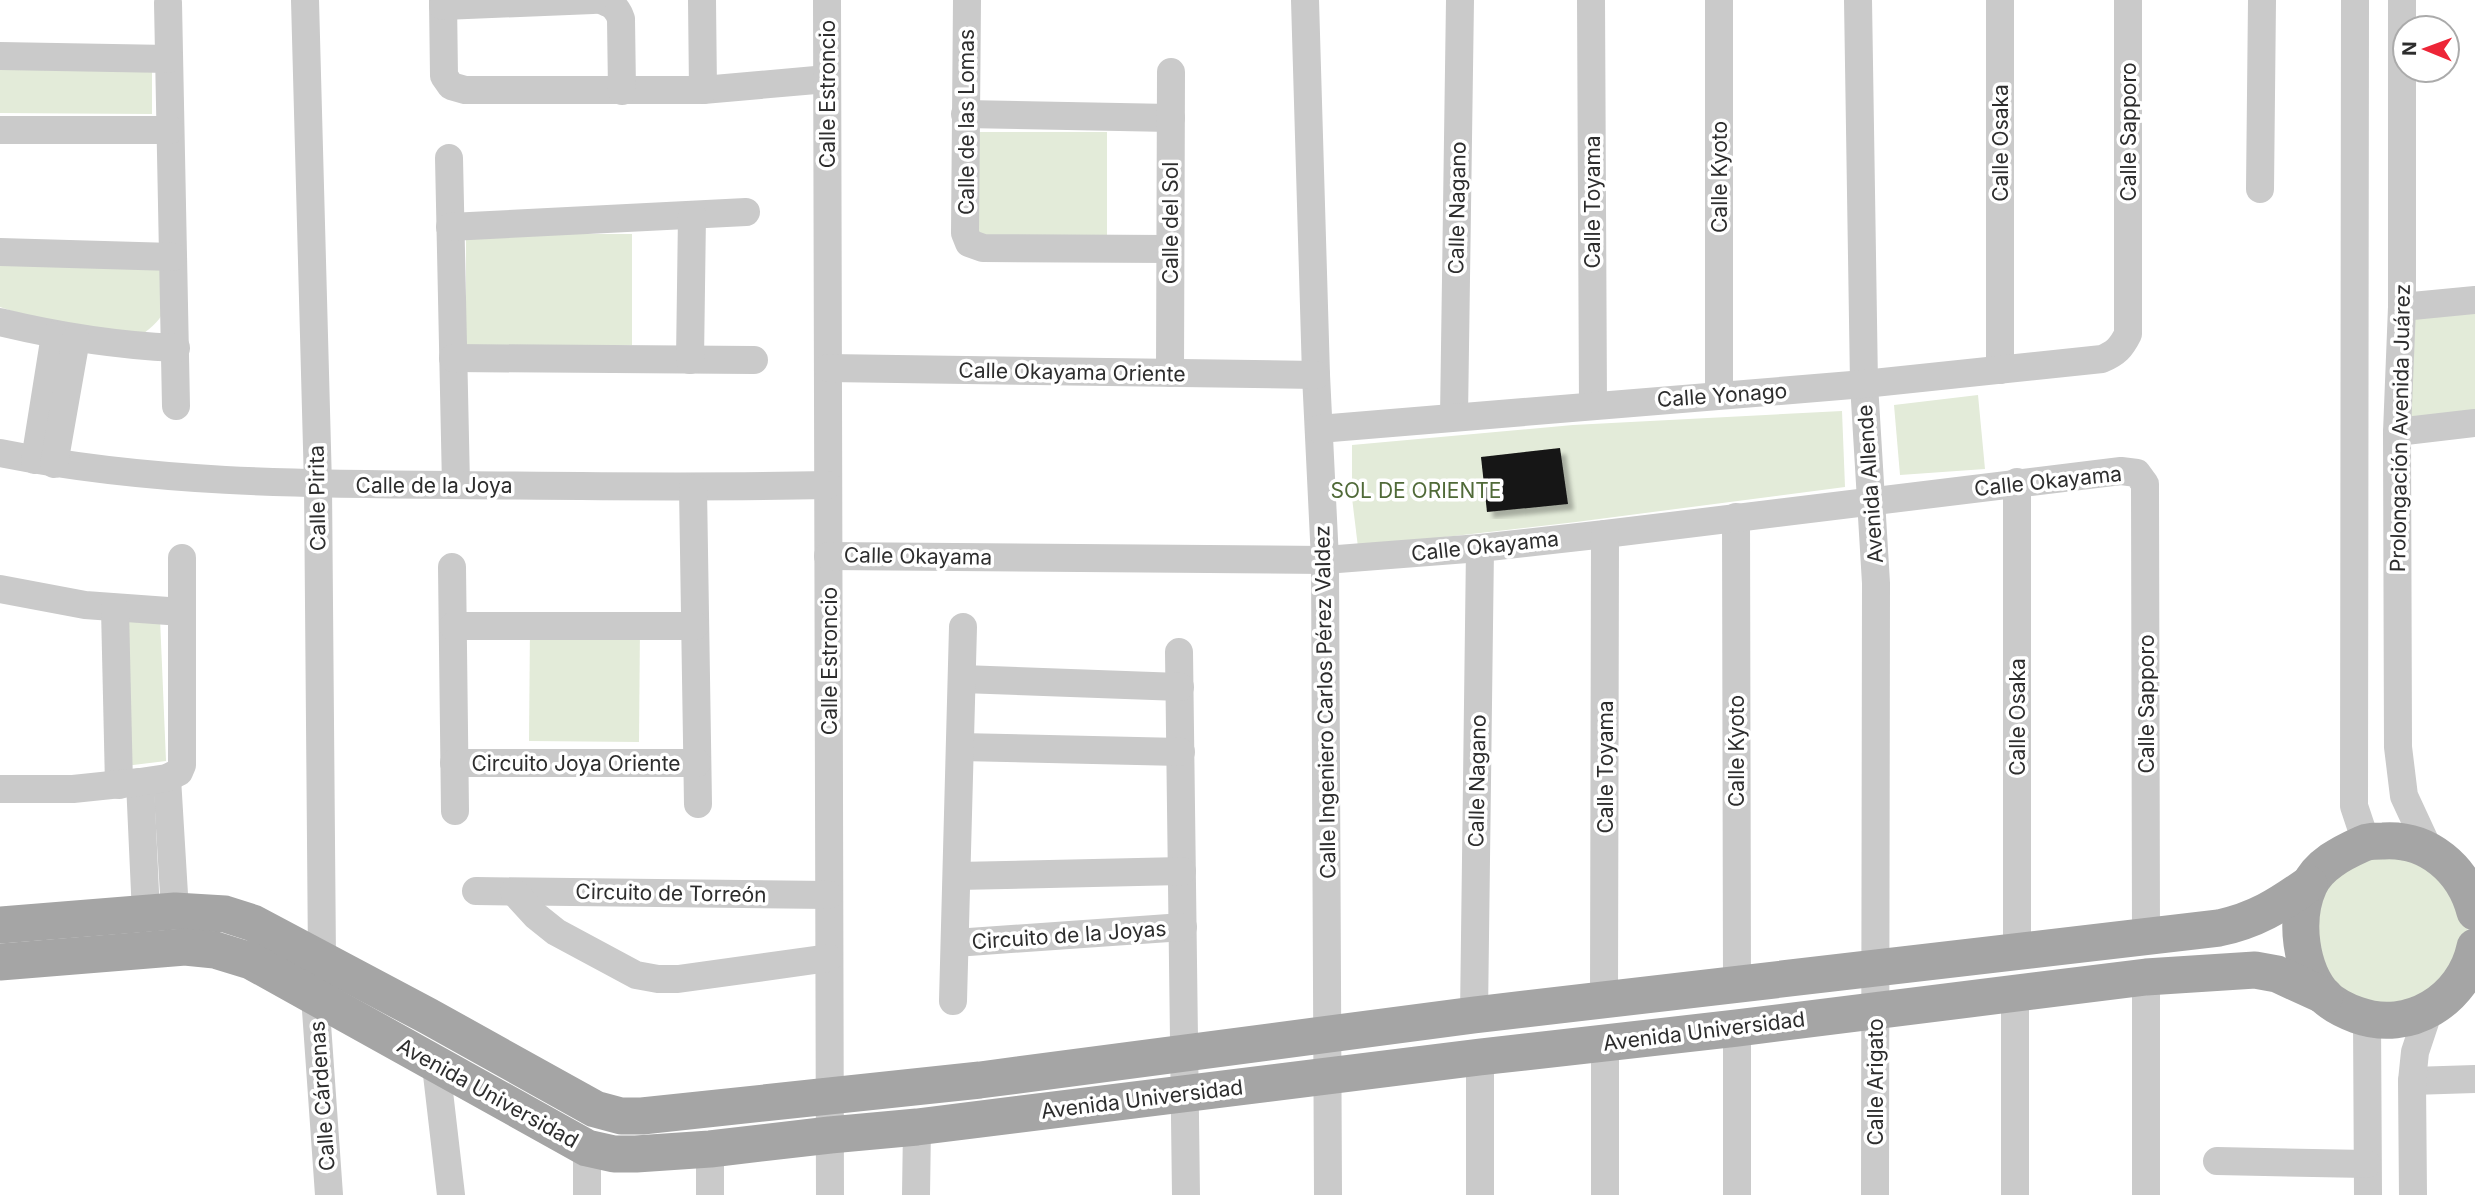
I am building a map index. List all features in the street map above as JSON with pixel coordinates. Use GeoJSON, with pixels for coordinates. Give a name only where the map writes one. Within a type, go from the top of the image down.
{"type":"FeatureCollection","features":[{"type":"Feature","properties":{"kind":"main road"},"geometry":{"type":"LineString","coordinates":[[2366,842],[2398,840],[2429,850],[2448,863],[2471,892]]}},
{"type":"Feature","properties":{"kind":"main road","name":"Avenida Universidad"},"geometry":{"type":"LineString","coordinates":[[0,925],[161,912],[225,914],[253,923],[428,1016],[595,1110],[621,1116],[642,1116],[981,1080],[1474,1015],[2218,928],[2244,923],[2280,905],[2309,884],[2333,857],[2366,842]]}},
{"type":"Feature","properties":{"kind":"main road"},"geometry":{"type":"LineString","coordinates":[[2309,884],[2301,916],[2301,939],[2307,965],[2325,996]]}},
{"type":"Feature","properties":{"kind":"main road","name":"Avenida Universidad"},"geometry":{"type":"LineString","coordinates":[[0,962],[185,947],[215,950],[251,961],[587,1148],[614,1154],[710,1149],[917,1128],[2146,977],[2255,970],[2277,974],[2325,996],[2344,1010],[2367,1019]]}},
{"type":"Feature","properties":{"kind":"main road"},"geometry":{"type":"LineString","coordinates":[[2367,1019],[2388,1021],[2410,1018],[2429,1010],[2457,988],[2474,953]]}},
{"type":"Feature","properties":{"kind":"street","name":"Calle Pirita"},"geometry":{"type":"LineString","coordinates":[[305,0],[318,485],[322,960],[315,996]]}},
{"type":"Feature","properties":{"kind":"street"},"geometry":{"type":"LineString","coordinates":[[593,0],[443,3],[444,76],[452,86],[464,90],[703,90],[827,79]]}},
{"type":"Feature","properties":{"kind":"street"},"geometry":{"type":"LineString","coordinates":[[600,0],[612,4],[621,19],[622,91]]}},
{"type":"Feature","properties":{"kind":"street"},"geometry":{"type":"LineString","coordinates":[[702,0],[703,90]]}},
{"type":"Feature","properties":{"kind":"street","name":"Calle Estroncio"},"geometry":{"type":"LineString","coordinates":[[827,0],[830,1195]]}},
{"type":"Feature","properties":{"kind":"street","name":"Calle de las Lomas"},"geometry":{"type":"LineString","coordinates":[[967,0],[965,233],[969,243],[983,248],[1170,249]]}},
{"type":"Feature","properties":{"kind":"street","name":"Calle Ingeniero Carlos Pérez Valdez"},"geometry":{"type":"LineString","coordinates":[[1305,0],[1316,375],[1325,561],[1328,1195]]}},
{"type":"Feature","properties":{"kind":"street","name":"Calle Nagano"},"geometry":{"type":"LineString","coordinates":[[1454,417],[1460,0]]}},
{"type":"Feature","properties":{"kind":"street","name":"Calle Toyama"},"geometry":{"type":"LineString","coordinates":[[1591,0],[1593,405]]}},
{"type":"Feature","properties":{"kind":"street","name":"Calle Kyoto"},"geometry":{"type":"LineString","coordinates":[[1719,0],[1719,395]]}},
{"type":"Feature","properties":{"kind":"street","name":"Avenida Allende"},"geometry":{"type":"LineString","coordinates":[[1858,0],[1864,384],[1876,583],[1875,969]]}},
{"type":"Feature","properties":{"kind":"street","name":"Calle Osaka"},"geometry":{"type":"LineString","coordinates":[[2000,0],[2000,370]]}},
{"type":"Feature","properties":{"kind":"street","name":"Calle Sapporo"},"geometry":{"type":"LineString","coordinates":[[2121,347],[2128,334],[2128,0]]}},
{"type":"Feature","properties":{"kind":"street"},"geometry":{"type":"LineString","coordinates":[[2260,189],[2262,0]]}},
{"type":"Feature","properties":{"kind":"street","name":"Prolongación Avenida Juárez"},"geometry":{"type":"LineString","coordinates":[[2355,0],[2354,806],[2366,842]]}},
{"type":"Feature","properties":{"kind":"street","name":"Prolongación Avenida Juárez"},"geometry":{"type":"LineString","coordinates":[[2402,0],[2402,307],[2397,432],[2398,747],[2404,796],[2429,850]]}},
{"type":"Feature","properties":{"kind":"street"},"geometry":{"type":"LineString","coordinates":[[168,3],[176,406]]}},
{"type":"Feature","properties":{"kind":"street"},"geometry":{"type":"LineString","coordinates":[[0,56],[169,59]]}},
{"type":"Feature","properties":{"kind":"street","name":"Calle del Sol"},"geometry":{"type":"LineString","coordinates":[[1170,373],[1171,72]]}},
{"type":"Feature","properties":{"kind":"street"},"geometry":{"type":"LineString","coordinates":[[965,114],[1171,118]]}},
{"type":"Feature","properties":{"kind":"street"},"geometry":{"type":"LineString","coordinates":[[0,130],[170,130]]}},
{"type":"Feature","properties":{"kind":"street"},"geometry":{"type":"LineString","coordinates":[[449,158],[456,485]]}},
{"type":"Feature","properties":{"kind":"street"},"geometry":{"type":"LineString","coordinates":[[450,228],[746,212]]}},
{"type":"Feature","properties":{"kind":"street"},"geometry":{"type":"LineString","coordinates":[[690,360],[692,215]]}},
{"type":"Feature","properties":{"kind":"street"},"geometry":{"type":"LineString","coordinates":[[0,252],[173,257]]}},
{"type":"Feature","properties":{"kind":"street"},"geometry":{"type":"LineString","coordinates":[[2402,307],[2475,300]]}},
{"type":"Feature","properties":{"kind":"street"},"geometry":{"type":"LineString","coordinates":[[0,322],[65,337],[176,348]]}},
{"type":"Feature","properties":{"kind":"street"},"geometry":{"type":"LineString","coordinates":[[44,462],[65,337]]}},
{"type":"Feature","properties":{"kind":"street","name":"Calle Yonago"},"geometry":{"type":"LineString","coordinates":[[1319,429],[1864,384],[2102,359],[2114,354],[2121,347]]}},
{"type":"Feature","properties":{"kind":"street"},"geometry":{"type":"LineString","coordinates":[[453,358],[754,360]]}},
{"type":"Feature","properties":{"kind":"street","name":"Calle Okayama Oriente"},"geometry":{"type":"LineString","coordinates":[[828,368],[1316,375]]}},
{"type":"Feature","properties":{"kind":"street"},"geometry":{"type":"LineString","coordinates":[[2397,432],[2475,423]]}},
{"type":"Feature","properties":{"kind":"street","name":"Calle de la Joya"},"geometry":{"type":"LineString","coordinates":[[0,453],[44,462],[215,481],[318,485],[693,488],[828,485]]}},
{"type":"Feature","properties":{"kind":"street","name":"Calle Okayama"},"geometry":{"type":"LineString","coordinates":[[828,556],[1325,561],[1605,534],[2017,482],[2121,471],[2137,473]]}},
{"type":"Feature","properties":{"kind":"street","name":"Calle Sapporo"},"geometry":{"type":"LineString","coordinates":[[2137,473],[2145,484],[2146,937]]}},
{"type":"Feature","properties":{"kind":"street","name":"Calle Osaka"},"geometry":{"type":"LineString","coordinates":[[2017,482],[2017,952]]}},
{"type":"Feature","properties":{"kind":"street","name":"Circuito Joya Oriente"},"geometry":{"type":"LineString","coordinates":[[693,488],[698,804]]}},
{"type":"Feature","properties":{"kind":"street","name":"Calle Kyoto"},"geometry":{"type":"LineString","coordinates":[[1736,517],[1737,985]]}},
{"type":"Feature","properties":{"kind":"street","name":"Calle Toyama"},"geometry":{"type":"LineString","coordinates":[[1604,1000],[1605,534]]}},
{"type":"Feature","properties":{"kind":"street","name":"Calle Nagano"},"geometry":{"type":"LineString","coordinates":[[1474,1015],[1480,548]]}},
{"type":"Feature","properties":{"kind":"street"},"geometry":{"type":"LineString","coordinates":[[0,789],[73,789],[142,782],[179,772],[182,765],[182,558]]}},
{"type":"Feature","properties":{"kind":"street","name":"Circuito Joya Oriente"},"geometry":{"type":"LineString","coordinates":[[452,567],[455,811]]}},
{"type":"Feature","properties":{"kind":"street"},"geometry":{"type":"LineString","coordinates":[[0,589],[115,609],[182,611]]}},
{"type":"Feature","properties":{"kind":"street"},"geometry":{"type":"LineString","coordinates":[[115,609],[161,912]]}},
{"type":"Feature","properties":{"kind":"street"},"geometry":{"type":"LineString","coordinates":[[453,626],[695,626]]}},
{"type":"Feature","properties":{"kind":"street","name":"Circuito de la Joyas"},"geometry":{"type":"LineString","coordinates":[[953,1001],[963,627]]}},
{"type":"Feature","properties":{"kind":"street","name":"Circuito de la Joyas"},"geometry":{"type":"LineString","coordinates":[[1179,652],[1186,1195]]}},
{"type":"Feature","properties":{"kind":"street"},"geometry":{"type":"LineString","coordinates":[[962,679],[1180,687]]}},
{"type":"Feature","properties":{"kind":"street"},"geometry":{"type":"LineString","coordinates":[[960,747],[1181,752]]}},
{"type":"Feature","properties":{"kind":"street","name":"Circuito Joya Oriente"},"geometry":{"type":"LineString","coordinates":[[454,763],[697,763]]}},
{"type":"Feature","properties":{"kind":"street"},"geometry":{"type":"LineString","coordinates":[[957,876],[1182,872]]}},
{"type":"Feature","properties":{"kind":"street","name":"Circuito de Torreón"},"geometry":{"type":"LineString","coordinates":[[476,891],[829,895]]}},
{"type":"Feature","properties":{"kind":"street"},"geometry":{"type":"LineString","coordinates":[[514,892],[536,916],[556,932],[636,975],[678,979],[829,958]]}},
{"type":"Feature","properties":{"kind":"street","name":"Circuito de la Joyas"},"geometry":{"type":"LineString","coordinates":[[955,943],[1183,927]]}},
{"type":"Feature","properties":{"kind":"street","name":"Calle Arigato"},"geometry":{"type":"LineString","coordinates":[[1875,969],[1875,1195]]}},
{"type":"Feature","properties":{"kind":"street"},"geometry":{"type":"LineString","coordinates":[[2146,977],[2146,1195]]}},
{"type":"Feature","properties":{"kind":"street"},"geometry":{"type":"LineString","coordinates":[[2015,993],[2015,1195]]}},
{"type":"Feature","properties":{"kind":"street","name":"Calle Cárdenas"},"geometry":{"type":"LineString","coordinates":[[315,996],[330,1195]]}},
{"type":"Feature","properties":{"kind":"street"},"geometry":{"type":"LineString","coordinates":[[2413,1195],[2412,1081],[2415,1052],[2429,1010]]}},
{"type":"Feature","properties":{"kind":"street"},"geometry":{"type":"LineString","coordinates":[[2367,1019],[2368,1195]]}},
{"type":"Feature","properties":{"kind":"street"},"geometry":{"type":"LineString","coordinates":[[1737,1028],[1737,1195]]}},
{"type":"Feature","properties":{"kind":"street"},"geometry":{"type":"LineString","coordinates":[[1605,1043],[1605,1195]]}},
{"type":"Feature","properties":{"kind":"street"},"geometry":{"type":"LineString","coordinates":[[1480,1057],[1480,1195]]}},
{"type":"Feature","properties":{"kind":"street"},"geometry":{"type":"LineString","coordinates":[[436,1066],[451,1195]]}},
{"type":"Feature","properties":{"kind":"street"},"geometry":{"type":"LineString","coordinates":[[2412,1081],[2475,1079]]}},
{"type":"Feature","properties":{"kind":"street"},"geometry":{"type":"LineString","coordinates":[[916,1195],[917,1128]]}},
{"type":"Feature","properties":{"kind":"street"},"geometry":{"type":"LineString","coordinates":[[586,1195],[587,1148]]}},
{"type":"Feature","properties":{"kind":"street"},"geometry":{"type":"LineString","coordinates":[[710,1149],[710,1195]]}},
{"type":"Feature","properties":{"kind":"street"},"geometry":{"type":"LineString","coordinates":[[2217,1161],[2367,1164]]}},
{"type":"Feature","properties":{"kind":"green space"},"geometry":{"type":"Polygon","coordinates":[[[0,70],[152,70],[152,114],[0,113],[0,70]]]}},
{"type":"Feature","properties":{"kind":"green space"},"geometry":{"type":"Polygon","coordinates":[[[977,132],[1107,132],[1107,235],[977,235],[977,132]]]}},
{"type":"Feature","properties":{"kind":"green space"},"geometry":{"type":"Polygon","coordinates":[[[466,234],[632,234],[632,345],[466,345],[466,234]]]}},
{"type":"Feature","properties":{"kind":"green space"},"geometry":{"type":"Polygon","coordinates":[[[0,263],[161,270],[165,305],[159,319],[144,333],[45,322],[0,307],[0,263]]]}},
{"type":"Feature","properties":{"kind":"green space"},"geometry":{"type":"Polygon","coordinates":[[[2475,307],[2475,417],[2404,425],[2414,312],[2475,307]]]}},
{"type":"Feature","properties":{"kind":"green space"},"geometry":{"type":"Polygon","coordinates":[[[1978,395],[1985,469],[1900,475],[1894,405],[1978,395]]]}},
{"type":"Feature","properties":{"kind":"green space","name":"SOL DE ORIENTE"},"geometry":{"type":"Polygon","coordinates":[[[1842,411],[1845,487],[1358,547],[1352,498],[1352,445],[1573,425],[1842,411]]]}},
{"type":"Feature","properties":{"kind":"green space"},"geometry":{"type":"Polygon","coordinates":[[[160,618],[166,761],[125,766],[125,621],[160,618]]]}},
{"type":"Feature","properties":{"kind":"green space"},"geometry":{"type":"Polygon","coordinates":[[[530,624],[640,625],[639,742],[529,741],[530,624]]]}},
{"type":"Feature","properties":{"kind":"green space"},"geometry":{"type":"Polygon","coordinates":[[[2370,852],[2422,857],[2468,920],[2467,947],[2440,993],[2364,1008],[2322,978],[2313,902],[2326,879],[2370,852]]]}},
{"type":"Feature","properties":{"kind":"building"},"geometry":{"type":"Polygon","coordinates":[[[1560,448],[1568,504],[1487,512],[1481,457],[1560,448]]]}}]}
